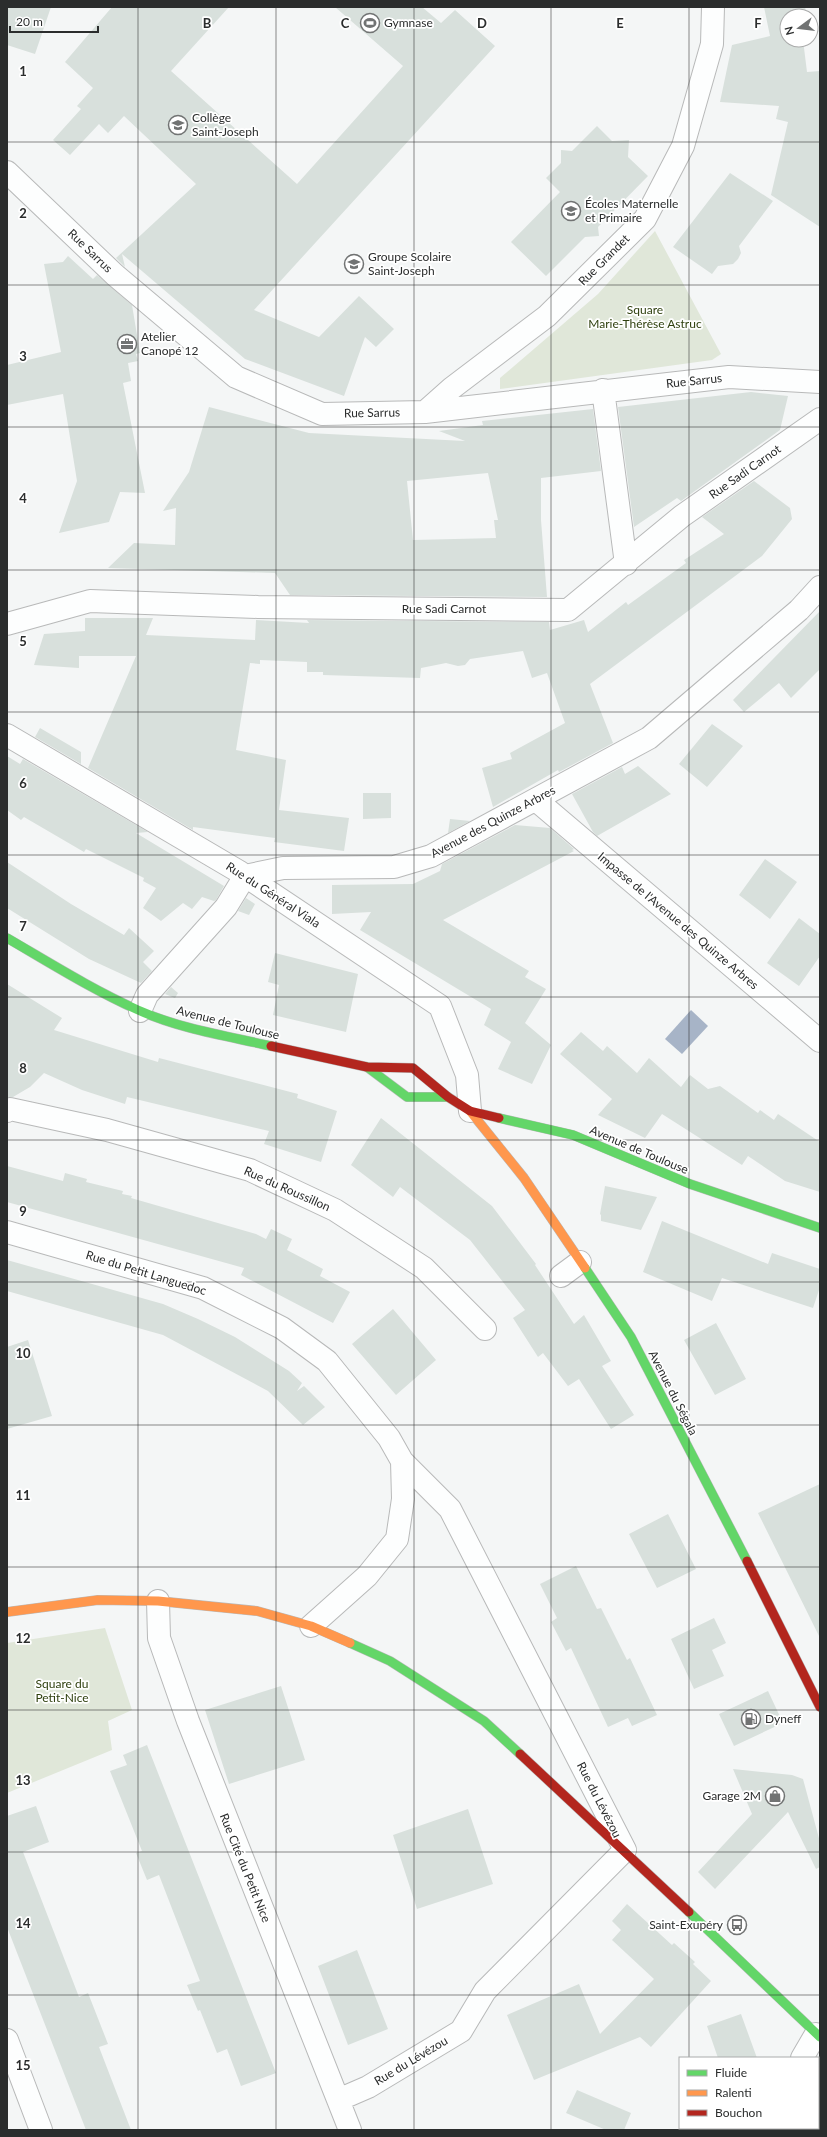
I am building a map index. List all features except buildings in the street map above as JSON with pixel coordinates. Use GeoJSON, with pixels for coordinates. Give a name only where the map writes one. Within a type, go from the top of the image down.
{"type":"FeatureCollection","features":[{"type":"Feature","properties":{"kind":"main road","name":"Avenue de Toulouse"},"geometry":{"type":"LineString","coordinates":[[7,938],[104,994],[140,1011],[202,1031],[367,1067],[413,1068],[448,1097],[470,1111],[573,1135],[690,1184],[820,1228]]}},
{"type":"Feature","properties":{"kind":"main road","name":"Avenue de Toulouse"},"geometry":{"type":"LineString","coordinates":[[367,1067],[407,1097],[448,1097]]}},
{"type":"Feature","properties":{"kind":"main road","name":"Avenue du Ségala"},"geometry":{"type":"LineString","coordinates":[[470,1111],[524,1178],[631,1337],[764,1595],[820,1708]]}},
{"type":"Feature","properties":{"kind":"main road"},"geometry":{"type":"LineString","coordinates":[[7,1612],[64,1603],[98,1600],[158,1601],[257,1611],[311,1626],[390,1661],[484,1721],[625,1850],[818,2035]]}},
{"type":"Feature","properties":{"kind":"street","name":"Rue Grandet"},"geometry":{"type":"LineString","coordinates":[[425,412],[452,388],[547,316],[646,219],[683,146],[712,44],[713,7]]}},
{"type":"Feature","properties":{"kind":"street","name":"Rue Sarrus"},"geometry":{"type":"LineString","coordinates":[[7,172],[115,275],[236,376],[322,414],[425,412],[603,390],[729,377],[819,382]]}},
{"type":"Feature","properties":{"kind":"street"},"geometry":{"type":"LineString","coordinates":[[603,390],[626,564]]}},
{"type":"Feature","properties":{"kind":"street","name":"Rue Sadi Carnot"},"geometry":{"type":"LineString","coordinates":[[7,624],[90,602],[258,607],[568,610],[626,564],[682,516],[820,419]]}},
{"type":"Feature","properties":{"kind":"street","name":"Avenue des Quinze Arbres"},"geometry":{"type":"LineString","coordinates":[[246,876],[283,868],[394,866],[431,856],[649,738],[799,610],[820,587]]}},
{"type":"Feature","properties":{"kind":"street","name":"Rue du Général Viala"},"geometry":{"type":"LineString","coordinates":[[7,735],[246,876],[440,1006],[467,1075],[470,1111]]}},
{"type":"Feature","properties":{"kind":"street","name":"Impasse de l'Avenue des Quinze Arbres"},"geometry":{"type":"LineString","coordinates":[[536,800],[820,1041]]}},
{"type":"Feature","properties":{"kind":"street"},"geometry":{"type":"LineString","coordinates":[[140,1011],[147,995],[226,907],[246,876]]}},
{"type":"Feature","properties":{"kind":"street","name":"Rue du Roussillon"},"geometry":{"type":"LineString","coordinates":[[7,1111],[10,1109],[107,1130],[250,1170],[335,1210],[424,1268],[485,1329]]}},
{"type":"Feature","properties":{"kind":"street","name":"Rue du Petit Languedoc"},"geometry":{"type":"LineString","coordinates":[[7,1232],[203,1288],[282,1328],[327,1361],[389,1438],[402,1461],[403,1499],[397,1539],[367,1576],[311,1626]]}},
{"type":"Feature","properties":{"kind":"street"},"geometry":{"type":"LineString","coordinates":[[561,1276],[580,1262]]}},
{"type":"Feature","properties":{"kind":"street","name":"Rue du Lévézou"},"geometry":{"type":"LineString","coordinates":[[338,2100],[368,2087],[461,2031],[484,1991],[625,1850],[450,1508],[402,1461]]}},
{"type":"Feature","properties":{"kind":"street","name":"Rue Cité du Petit Nice"},"geometry":{"type":"LineString","coordinates":[[158,1601],[159,1638],[188,1721],[350,2130]]}},
{"type":"Feature","properties":{"kind":"street"},"geometry":{"type":"LineString","coordinates":[[803,2057],[818,2035]]}},
{"type":"Feature","properties":{"kind":"street"},"geometry":{"type":"LineString","coordinates":[[7,2040],[41,2130]]}},
{"type":"Feature","properties":{"kind":"green space","name":"Square Marie-Thérèse Astruc"},"geometry":{"type":"Polygon","coordinates":[[[655,231],[721,354],[712,360],[500,389],[500,378],[598,294],[655,231]]]}},
{"type":"Feature","properties":{"kind":"green space","name":"Square du Petit-Nice"},"geometry":{"type":"Polygon","coordinates":[[[105,1628],[132,1710],[108,1721],[112,1750],[7,1793],[7,1643],[105,1628]]]}},
{"type":"Feature","properties":{"kind":"water"},"geometry":{"type":"Polygon","coordinates":[[[691,1010],[708,1026],[682,1054],[665,1039],[691,1010]]]}},
{"type":"Feature","properties":{"kind":"traffic: fast"},"geometry":{"type":"LineString","coordinates":[[7,938],[88,985],[154,1017],[187,1027],[271,1046]]}},
{"type":"Feature","properties":{"kind":"traffic: fast"},"geometry":{"type":"LineString","coordinates":[[367,1067],[407,1097],[448,1097]]}},
{"type":"Feature","properties":{"kind":"traffic: fast"},"geometry":{"type":"LineString","coordinates":[[499,1118],[573,1135],[690,1184],[820,1228]]}},
{"type":"Feature","properties":{"kind":"traffic: fast"},"geometry":{"type":"LineString","coordinates":[[585,1268],[631,1337],[747,1561]]}},
{"type":"Feature","properties":{"kind":"traffic: fast"},"geometry":{"type":"LineString","coordinates":[[350,1643],[390,1661],[484,1721],[520,1754]]}},
{"type":"Feature","properties":{"kind":"traffic: fast"},"geometry":{"type":"LineString","coordinates":[[689,1912],[820,2037]]}},
{"type":"Feature","properties":{"kind":"traffic: slow"},"geometry":{"type":"LineString","coordinates":[[470,1111],[524,1178],[585,1268]]}},
{"type":"Feature","properties":{"kind":"traffic: slow"},"geometry":{"type":"LineString","coordinates":[[7,1612],[98,1600],[158,1601],[257,1611],[311,1626],[350,1643]]}},
{"type":"Feature","properties":{"kind":"traffic: jam"},"geometry":{"type":"LineString","coordinates":[[271,1046],[367,1067],[413,1068],[448,1097],[470,1111],[499,1118]]}},
{"type":"Feature","properties":{"kind":"traffic: jam"},"geometry":{"type":"LineString","coordinates":[[747,1561],[820,1707]]}},
{"type":"Feature","properties":{"kind":"traffic: jam"},"geometry":{"type":"LineString","coordinates":[[520,1754],[689,1912]]}},
{"type":"Feature","properties":{"kind":"place","name":"Gymnase"},"geometry":{"type":"Point","coordinates":[370,23]}},
{"type":"Feature","properties":{"kind":"place","name":"Collège Saint-Joseph"},"geometry":{"type":"Point","coordinates":[178,125]}},
{"type":"Feature","properties":{"kind":"place","name":"Écoles Maternelle et Primaire"},"geometry":{"type":"Point","coordinates":[571,211]}},
{"type":"Feature","properties":{"kind":"place","name":"Groupe Scolaire Saint-Joseph"},"geometry":{"type":"Point","coordinates":[354,264]}},
{"type":"Feature","properties":{"kind":"place","name":"Atelier Canopé 12"},"geometry":{"type":"Point","coordinates":[127,344]}},
{"type":"Feature","properties":{"kind":"place","name":"Dyneff"},"geometry":{"type":"Point","coordinates":[751,1719]}},
{"type":"Feature","properties":{"kind":"place","name":"Garage 2M"},"geometry":{"type":"Point","coordinates":[775,1796]}},
{"type":"Feature","properties":{"kind":"place","name":"Saint-Exupéry"},"geometry":{"type":"Point","coordinates":[737,1925]}}]}
